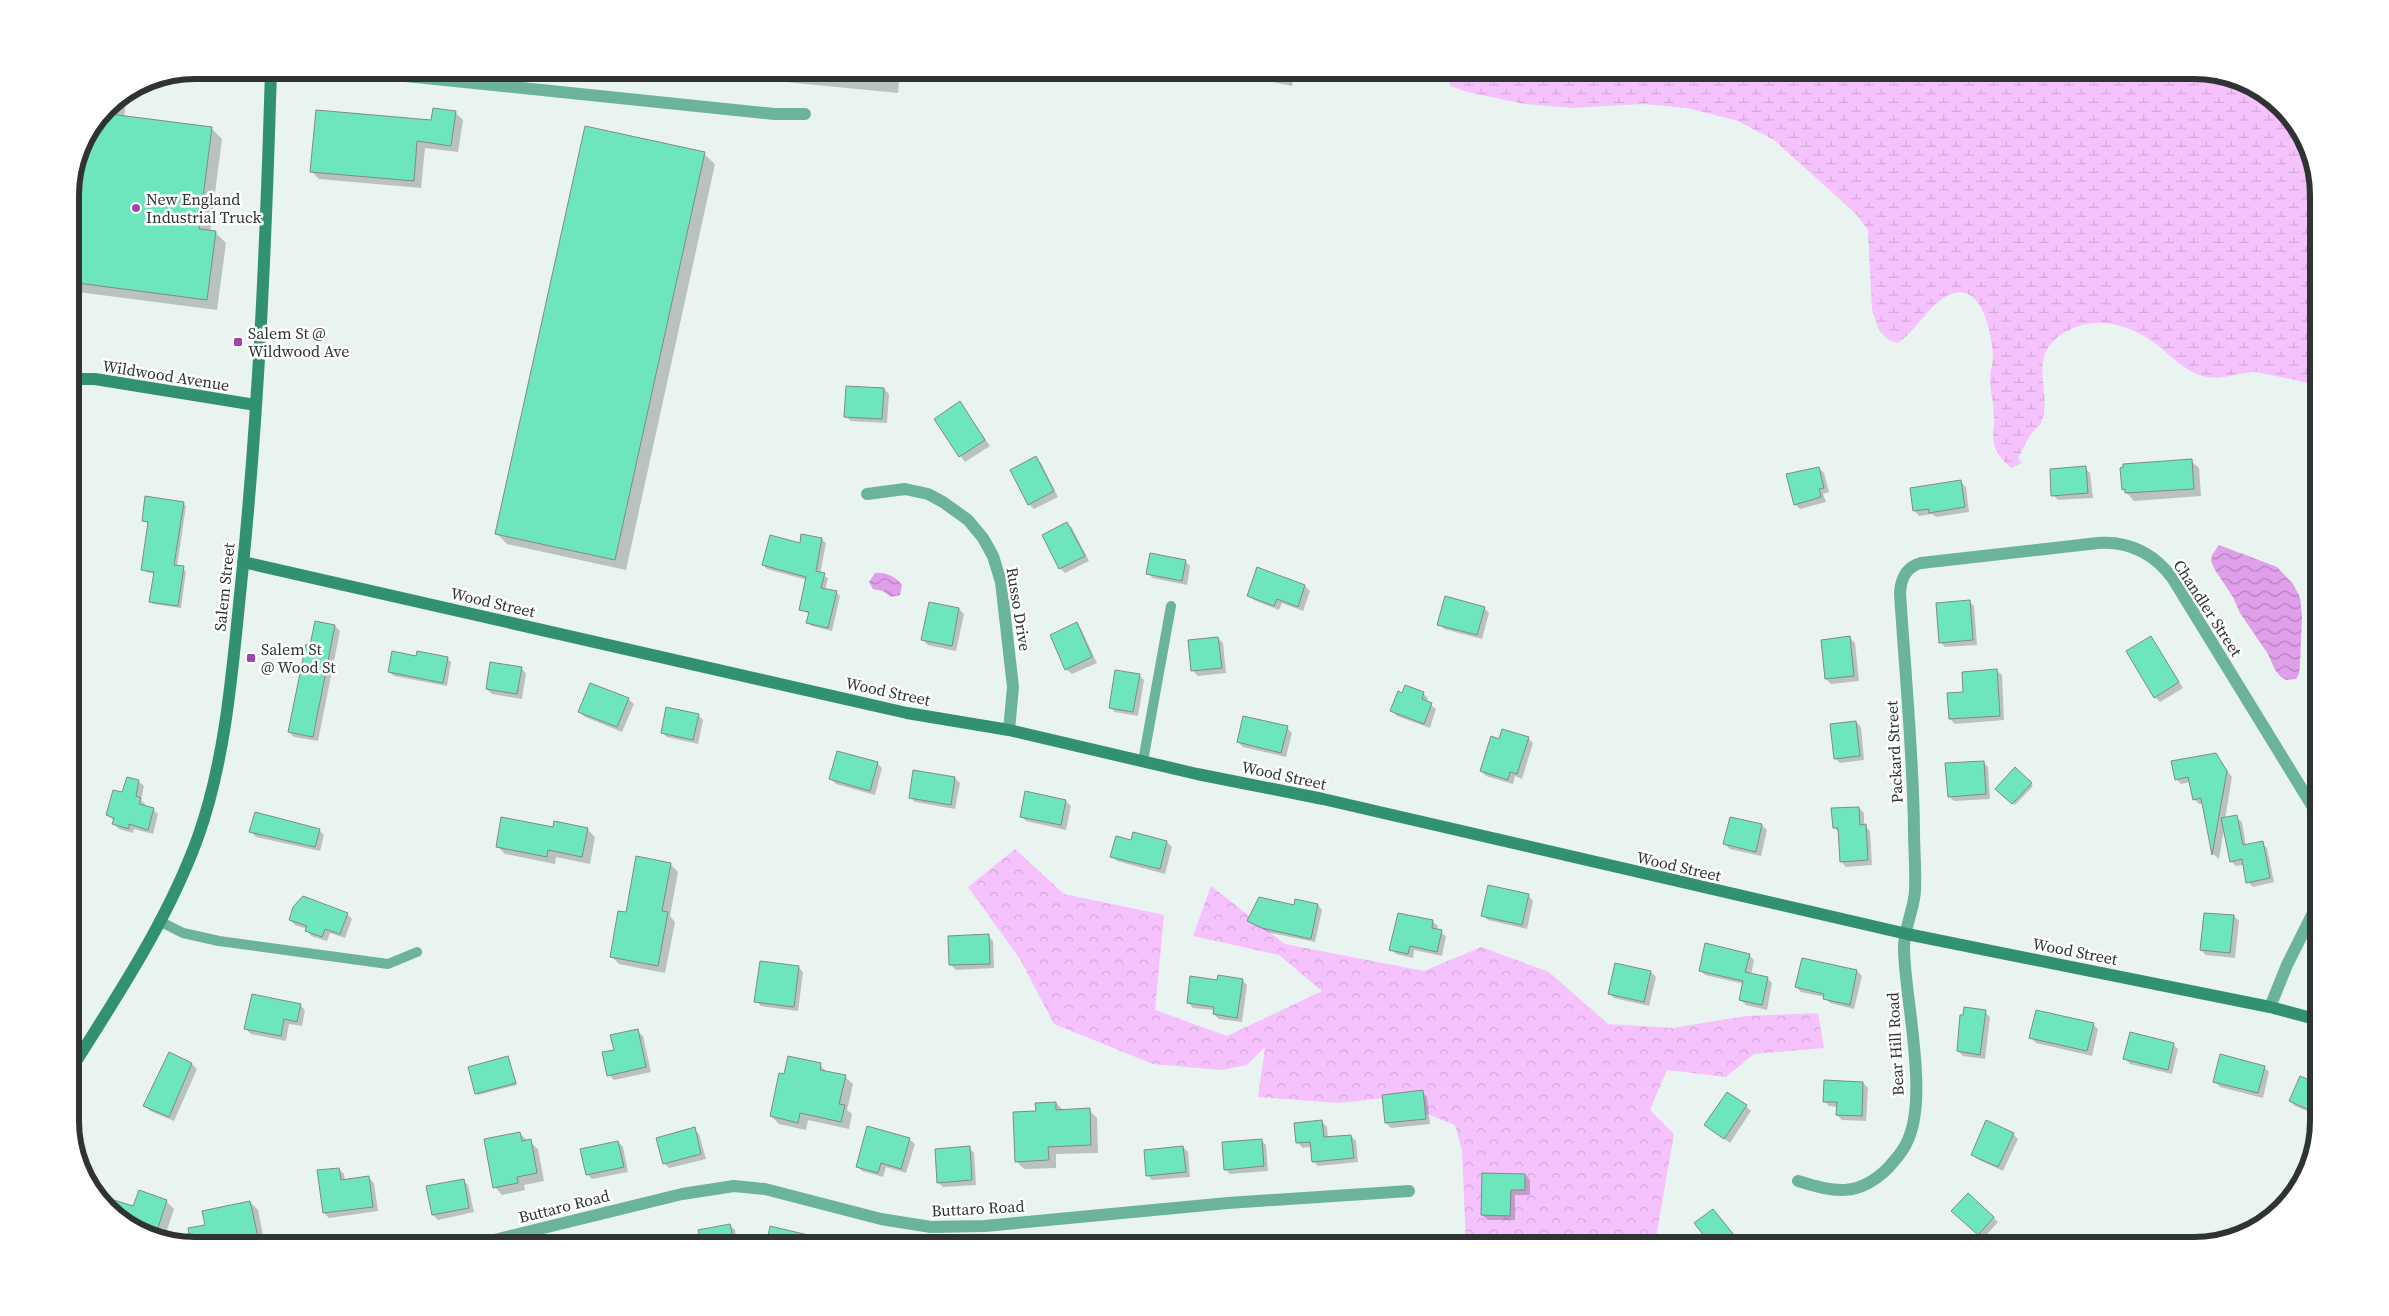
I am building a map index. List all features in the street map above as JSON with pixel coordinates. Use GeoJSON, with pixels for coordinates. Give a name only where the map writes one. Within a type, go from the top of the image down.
{"type":"FeatureCollection","features":[{"type":"Feature","properties":{"kind":"street","name":"Salem Street"},"geometry":{"type":"LineString","coordinates":[[79,1056],[159,921],[198,836],[214,776],[234,654],[256,405],[271,79]]}},
{"type":"Feature","properties":{"kind":"street"},"geometry":{"type":"LineString","coordinates":[[434,79],[774,114],[805,114]]}},
{"type":"Feature","properties":{"kind":"street","name":"Wildwood Avenue"},"geometry":{"type":"LineString","coordinates":[[79,379],[96,380],[256,405]]}},
{"type":"Feature","properties":{"kind":"street","name":"Russo Drive"},"geometry":{"type":"LineString","coordinates":[[867,494],[905,489],[928,494],[968,520],[983,538],[993,556],[1001,582],[1013,687],[1009,730]]}},
{"type":"Feature","properties":{"kind":"street","name":"Chandler Street"},"geometry":{"type":"LineString","coordinates":[[1908,570],[1921,563],[2098,543],[2123,544],[2146,553],[2166,568],[2310,802]]}},
{"type":"Feature","properties":{"kind":"street","name":"Wood Street"},"geometry":{"type":"LineString","coordinates":[[243,562],[907,713],[1009,730],[1142,761],[1333,801],[1907,934],[2310,1018]]}},
{"type":"Feature","properties":{"kind":"street","name":"Packard Street"},"geometry":{"type":"LineString","coordinates":[[1907,934],[1915,892],[1913,783],[1900,593],[1903,577],[1908,570]]}},
{"type":"Feature","properties":{"kind":"street"},"geometry":{"type":"LineString","coordinates":[[2270,1008],[2287,965],[2310,919]]}},
{"type":"Feature","properties":{"kind":"street","name":"Bear Hill Road"},"geometry":{"type":"LineString","coordinates":[[1798,1182],[1841,1191],[1862,1187],[1886,1170],[1906,1144],[1912,1125],[1916,1092],[1911,1011],[1904,948],[1907,934]]}},
{"type":"Feature","properties":{"kind":"street","name":"Buttaro Road"},"geometry":{"type":"LineString","coordinates":[[507,1237],[682,1194],[734,1186],[765,1189],[881,1219],[931,1227],[984,1226],[1228,1203],[1409,1191]]}},
{"type":"Feature","properties":{"kind":"lane"},"geometry":{"type":"LineString","coordinates":[[1142,761],[1171,606]]}},
{"type":"Feature","properties":{"kind":"lane"},"geometry":{"type":"LineString","coordinates":[[159,921],[183,933],[219,941],[388,964],[417,952]]}},
{"type":"Feature","properties":{"kind":"green space"},"geometry":{"type":"Polygon","coordinates":[[[1449,79],[2194,79],[2217,81],[2232,85],[2259,98],[2282,118],[2298,143],[2308,172],[2310,187],[2310,383],[2256,372],[2213,378],[2199,375],[2186,368],[2156,344],[2137,332],[2115,324],[2093,323],[2082,325],[2060,335],[2046,351],[2042,368],[2044,414],[2041,423],[2029,437],[2018,458],[2022,463],[2012,468],[2001,457],[1994,444],[1994,412],[1990,379],[1993,359],[1991,336],[1979,304],[1972,297],[1964,293],[1954,293],[1938,302],[1911,332],[1897,343],[1887,339],[1879,330],[1872,310],[1868,230],[1856,214],[1774,140],[1738,121],[1687,108],[1642,104],[1572,108],[1525,104],[1467,92],[1450,86],[1449,79]]]}},
{"type":"Feature","properties":{"kind":"green space"},"geometry":{"type":"Polygon","coordinates":[[[1015,849],[1064,894],[1164,915],[1155,1010],[1227,1036],[1322,991],[1279,955],[1193,936],[1211,886],[1285,944],[1424,971],[1481,947],[1549,972],[1608,1024],[1673,1028],[1746,1016],[1818,1013],[1824,1048],[1754,1054],[1726,1077],[1667,1070],[1650,1110],[1674,1134],[1656,1237],[1466,1237],[1462,1151],[1455,1125],[1386,1098],[1338,1103],[1258,1097],[1265,1047],[1247,1065],[1222,1070],[1153,1064],[1054,1024],[1020,959],[968,887],[1015,849]]]}},
{"type":"Feature","properties":{"kind":"water"},"geometry":{"type":"Polygon","coordinates":[[[2219,545],[2277,567],[2293,584],[2300,597],[2302,616],[2300,664],[2299,674],[2296,679],[2286,680],[2275,670],[2268,654],[2240,613],[2233,597],[2215,570],[2211,561],[2212,555],[2219,545]]]}},
{"type":"Feature","properties":{"kind":"water"},"geometry":{"type":"Polygon","coordinates":[[[875,573],[894,577],[902,585],[900,595],[891,597],[883,591],[873,589],[869,582],[875,573]]]}},
{"type":"Feature","properties":{"kind":"building"},"geometry":{"type":"Polygon","coordinates":[[[433,108],[456,111],[451,146],[417,141],[414,181],[310,172],[316,110],[431,120],[433,108]]]}},
{"type":"Feature","properties":{"kind":"building","name":"New England Industrial Truck"},"geometry":{"type":"Polygon","coordinates":[[[112,114],[212,127],[199,229],[216,231],[207,300],[79,283],[80,179],[91,143],[98,130],[112,114]]]}},
{"type":"Feature","properties":{"kind":"building"},"geometry":{"type":"Polygon","coordinates":[[[585,126],[705,152],[615,560],[495,534],[585,126]]]}},
{"type":"Feature","properties":{"kind":"building"},"geometry":{"type":"Polygon","coordinates":[[[846,386],[884,388],[882,419],[844,417],[846,386]]]}},
{"type":"Feature","properties":{"kind":"building"},"geometry":{"type":"Polygon","coordinates":[[[960,401],[985,440],[959,457],[934,419],[960,401]]]}},
{"type":"Feature","properties":{"kind":"building"},"geometry":{"type":"Polygon","coordinates":[[[1036,456],[1054,491],[1028,505],[1010,470],[1036,456]]]}},
{"type":"Feature","properties":{"kind":"building"},"geometry":{"type":"Polygon","coordinates":[[[2192,459],[2194,489],[2125,493],[2125,489],[2122,490],[2120,468],[2123,467],[2123,464],[2192,459]]]}},
{"type":"Feature","properties":{"kind":"building"},"geometry":{"type":"Polygon","coordinates":[[[2086,466],[2088,493],[2051,496],[2050,469],[2086,466]]]}},
{"type":"Feature","properties":{"kind":"building"},"geometry":{"type":"Polygon","coordinates":[[[1819,467],[1824,488],[1819,489],[1821,497],[1794,505],[1786,474],[1819,467]]]}},
{"type":"Feature","properties":{"kind":"building"},"geometry":{"type":"Polygon","coordinates":[[[1961,480],[1965,507],[1929,513],[1929,509],[1913,511],[1910,488],[1961,480]]]}},
{"type":"Feature","properties":{"kind":"building"},"geometry":{"type":"Polygon","coordinates":[[[145,496],[184,502],[174,565],[184,566],[178,606],[149,602],[154,572],[141,570],[148,522],[142,521],[145,496]]]}},
{"type":"Feature","properties":{"kind":"building"},"geometry":{"type":"Polygon","coordinates":[[[1067,522],[1085,556],[1059,569],[1042,535],[1067,522]]]}},
{"type":"Feature","properties":{"kind":"building"},"geometry":{"type":"Polygon","coordinates":[[[801,534],[822,538],[816,571],[825,573],[821,588],[837,591],[828,628],[806,623],[809,612],[799,610],[806,577],[762,565],[770,535],[800,543],[801,534]]]}},
{"type":"Feature","properties":{"kind":"building"},"geometry":{"type":"Polygon","coordinates":[[[1150,553],[1186,560],[1182,581],[1146,574],[1150,553]]]}},
{"type":"Feature","properties":{"kind":"building"},"geometry":{"type":"Polygon","coordinates":[[[1257,567],[1305,585],[1298,607],[1277,599],[1274,606],[1247,596],[1257,567]]]}},
{"type":"Feature","properties":{"kind":"building"},"geometry":{"type":"Polygon","coordinates":[[[1445,596],[1485,607],[1477,635],[1437,625],[1445,596]]]}},
{"type":"Feature","properties":{"kind":"building"},"geometry":{"type":"Polygon","coordinates":[[[1970,600],[1973,640],[1939,643],[1936,603],[1970,600]]]}},
{"type":"Feature","properties":{"kind":"building"},"geometry":{"type":"Polygon","coordinates":[[[929,602],[959,608],[952,646],[921,640],[929,602]]]}},
{"type":"Feature","properties":{"kind":"building"},"geometry":{"type":"Polygon","coordinates":[[[315,621],[335,625],[313,737],[288,732],[306,644],[310,645],[315,621]]]}},
{"type":"Feature","properties":{"kind":"building"},"geometry":{"type":"Polygon","coordinates":[[[1077,622],[1092,657],[1065,670],[1050,635],[1077,622]]]}},
{"type":"Feature","properties":{"kind":"building"},"geometry":{"type":"Polygon","coordinates":[[[1850,636],[1854,676],[1825,679],[1821,640],[1850,636]]]}},
{"type":"Feature","properties":{"kind":"building"},"geometry":{"type":"Polygon","coordinates":[[[2151,636],[2179,682],[2154,698],[2126,651],[2151,636]]]}},
{"type":"Feature","properties":{"kind":"building"},"geometry":{"type":"Polygon","coordinates":[[[1218,637],[1222,668],[1191,671],[1188,640],[1218,637]]]}},
{"type":"Feature","properties":{"kind":"building"},"geometry":{"type":"Polygon","coordinates":[[[392,651],[416,656],[417,651],[448,657],[443,683],[388,672],[392,651]]]}},
{"type":"Feature","properties":{"kind":"building"},"geometry":{"type":"Polygon","coordinates":[[[490,662],[522,667],[517,694],[486,689],[490,662]]]}},
{"type":"Feature","properties":{"kind":"building"},"geometry":{"type":"Polygon","coordinates":[[[1997,669],[2000,716],[1949,719],[1947,693],[1963,692],[1962,672],[1997,669]]]}},
{"type":"Feature","properties":{"kind":"building"},"geometry":{"type":"Polygon","coordinates":[[[1115,670],[1140,674],[1133,712],[1109,708],[1115,670]]]}},
{"type":"Feature","properties":{"kind":"building"},"geometry":{"type":"Polygon","coordinates":[[[590,683],[629,698],[617,727],[578,712],[590,683]]]}},
{"type":"Feature","properties":{"kind":"building"},"geometry":{"type":"Polygon","coordinates":[[[1405,685],[1424,692],[1422,699],[1432,703],[1424,724],[1390,711],[1398,691],[1402,693],[1405,685]]]}},
{"type":"Feature","properties":{"kind":"building"},"geometry":{"type":"Polygon","coordinates":[[[666,707],[699,714],[693,740],[661,733],[666,707]]]}},
{"type":"Feature","properties":{"kind":"building"},"geometry":{"type":"Polygon","coordinates":[[[1243,716],[1288,726],[1281,753],[1237,742],[1243,716]]]}},
{"type":"Feature","properties":{"kind":"building"},"geometry":{"type":"Polygon","coordinates":[[[1856,721],[1860,756],[1834,759],[1830,724],[1856,721]]]}},
{"type":"Feature","properties":{"kind":"building"},"geometry":{"type":"Polygon","coordinates":[[[1502,729],[1529,737],[1517,774],[1510,772],[1508,780],[1480,771],[1491,736],[1499,739],[1502,729]]]}},
{"type":"Feature","properties":{"kind":"building"},"geometry":{"type":"Polygon","coordinates":[[[837,751],[878,762],[870,791],[829,779],[837,751]]]}},
{"type":"Feature","properties":{"kind":"building"},"geometry":{"type":"Polygon","coordinates":[[[2216,753],[2227,771],[2212,855],[2201,798],[2193,800],[2188,777],[2175,780],[2171,761],[2216,753]]]}},
{"type":"Feature","properties":{"kind":"building"},"geometry":{"type":"Polygon","coordinates":[[[1984,761],[1986,794],[1948,797],[1945,763],[1984,761]]]}},
{"type":"Feature","properties":{"kind":"building"},"geometry":{"type":"Polygon","coordinates":[[[2015,767],[2032,783],[2012,804],[1995,789],[2015,767]]]}},
{"type":"Feature","properties":{"kind":"building"},"geometry":{"type":"Polygon","coordinates":[[[913,770],[955,777],[951,805],[909,798],[913,770]]]}},
{"type":"Feature","properties":{"kind":"building"},"geometry":{"type":"Polygon","coordinates":[[[127,777],[139,780],[136,796],[141,798],[139,804],[154,808],[148,830],[129,824],[129,829],[112,824],[114,818],[106,815],[113,790],[122,792],[127,777]]]}},
{"type":"Feature","properties":{"kind":"building"},"geometry":{"type":"Polygon","coordinates":[[[1025,791],[1066,800],[1061,825],[1020,817],[1025,791]]]}},
{"type":"Feature","properties":{"kind":"building"},"geometry":{"type":"Polygon","coordinates":[[[1859,807],[1860,825],[1866,824],[1868,860],[1840,862],[1838,828],[1833,828],[1831,808],[1859,807]]]}},
{"type":"Feature","properties":{"kind":"building"},"geometry":{"type":"Polygon","coordinates":[[[255,812],[320,829],[315,847],[249,832],[255,812]]]}},
{"type":"Feature","properties":{"kind":"building"},"geometry":{"type":"Polygon","coordinates":[[[2237,815],[2243,845],[2263,841],[2270,878],[2246,883],[2242,859],[2230,862],[2221,818],[2237,815]]]}},
{"type":"Feature","properties":{"kind":"building"},"geometry":{"type":"Polygon","coordinates":[[[501,817],[553,827],[554,821],[588,828],[582,857],[548,850],[547,857],[496,847],[501,817]]]}},
{"type":"Feature","properties":{"kind":"building"},"geometry":{"type":"Polygon","coordinates":[[[1730,817],[1762,824],[1756,852],[1723,844],[1730,817]]]}},
{"type":"Feature","properties":{"kind":"building"},"geometry":{"type":"Polygon","coordinates":[[[1133,832],[1167,841],[1160,869],[1110,857],[1116,836],[1131,840],[1133,832]]]}},
{"type":"Feature","properties":{"kind":"building"},"geometry":{"type":"Polygon","coordinates":[[[636,856],[671,863],[662,911],[668,912],[658,966],[610,957],[618,911],[626,912],[636,856]]]}},
{"type":"Feature","properties":{"kind":"building"},"geometry":{"type":"Polygon","coordinates":[[[1488,885],[1529,894],[1522,925],[1481,916],[1488,885]]]}},
{"type":"Feature","properties":{"kind":"building"},"geometry":{"type":"Polygon","coordinates":[[[303,896],[348,913],[340,934],[325,929],[322,937],[305,931],[307,926],[289,920],[293,907],[303,896]]]}},
{"type":"Feature","properties":{"kind":"building"},"geometry":{"type":"Polygon","coordinates":[[[1259,897],[1294,905],[1295,899],[1318,904],[1311,939],[1262,928],[1247,921],[1259,897]]]}},
{"type":"Feature","properties":{"kind":"building"},"geometry":{"type":"Polygon","coordinates":[[[1398,913],[1433,920],[1432,928],[1442,930],[1437,952],[1410,946],[1408,954],[1389,950],[1398,913]]]}},
{"type":"Feature","properties":{"kind":"building"},"geometry":{"type":"Polygon","coordinates":[[[2204,913],[2234,915],[2230,953],[2200,950],[2204,913]]]}},
{"type":"Feature","properties":{"kind":"building"},"geometry":{"type":"Polygon","coordinates":[[[989,934],[990,964],[949,965],[948,936],[989,934]]]}},
{"type":"Feature","properties":{"kind":"building"},"geometry":{"type":"Polygon","coordinates":[[[1705,943],[1750,954],[1745,972],[1768,977],[1762,1005],[1739,1000],[1743,981],[1699,971],[1705,943]]]}},
{"type":"Feature","properties":{"kind":"building"},"geometry":{"type":"Polygon","coordinates":[[[1802,958],[1857,970],[1850,1005],[1823,999],[1824,994],[1795,987],[1802,958]]]}},
{"type":"Feature","properties":{"kind":"building"},"geometry":{"type":"Polygon","coordinates":[[[760,961],[799,966],[794,1007],[754,1002],[760,961]]]}},
{"type":"Feature","properties":{"kind":"building"},"geometry":{"type":"Polygon","coordinates":[[[1615,963],[1651,971],[1644,1002],[1608,994],[1615,963]]]}},
{"type":"Feature","properties":{"kind":"building"},"geometry":{"type":"Polygon","coordinates":[[[1218,975],[1243,979],[1237,1018],[1213,1014],[1214,1007],[1187,1003],[1190,976],[1217,980],[1218,975]]]}},
{"type":"Feature","properties":{"kind":"building"},"geometry":{"type":"Polygon","coordinates":[[[252,994],[301,1004],[297,1022],[284,1019],[281,1036],[244,1029],[252,994]]]}},
{"type":"Feature","properties":{"kind":"building"},"geometry":{"type":"Polygon","coordinates":[[[1964,1007],[1986,1010],[1980,1055],[1957,1051],[1960,1015],[1963,1015],[1964,1007]]]}},
{"type":"Feature","properties":{"kind":"building"},"geometry":{"type":"Polygon","coordinates":[[[2036,1010],[2094,1023],[2087,1051],[2029,1038],[2036,1010]]]}},
{"type":"Feature","properties":{"kind":"building"},"geometry":{"type":"Polygon","coordinates":[[[638,1029],[646,1067],[607,1076],[602,1052],[614,1050],[610,1035],[638,1029]]]}},
{"type":"Feature","properties":{"kind":"building"},"geometry":{"type":"Polygon","coordinates":[[[2130,1032],[2174,1043],[2168,1070],[2123,1059],[2130,1032]]]}},
{"type":"Feature","properties":{"kind":"building"},"geometry":{"type":"Polygon","coordinates":[[[169,1052],[192,1063],[169,1117],[143,1106],[169,1052]]]}},
{"type":"Feature","properties":{"kind":"building"},"geometry":{"type":"Polygon","coordinates":[[[2220,1054],[2265,1066],[2258,1093],[2213,1082],[2220,1054]]]}},
{"type":"Feature","properties":{"kind":"building"},"geometry":{"type":"Polygon","coordinates":[[[508,1056],[516,1083],[475,1094],[468,1067],[508,1056]]]}},
{"type":"Feature","properties":{"kind":"building"},"geometry":{"type":"Polygon","coordinates":[[[788,1056],[821,1063],[820,1070],[846,1075],[839,1104],[845,1105],[841,1122],[800,1113],[798,1123],[770,1116],[779,1073],[784,1074],[788,1056]]]}},
{"type":"Feature","properties":{"kind":"building"},"geometry":{"type":"Polygon","coordinates":[[[2300,1076],[2310,1080],[2310,1110],[2289,1101],[2300,1076]]]}},
{"type":"Feature","properties":{"kind":"building"},"geometry":{"type":"Polygon","coordinates":[[[1824,1080],[1863,1082],[1862,1116],[1836,1115],[1837,1102],[1823,1102],[1824,1080]]]}},
{"type":"Feature","properties":{"kind":"building"},"geometry":{"type":"Polygon","coordinates":[[[1423,1090],[1426,1119],[1385,1123],[1382,1095],[1423,1090]]]}},
{"type":"Feature","properties":{"kind":"building"},"geometry":{"type":"Polygon","coordinates":[[[1727,1092],[1747,1105],[1724,1139],[1704,1125],[1727,1092]]]}},
{"type":"Feature","properties":{"kind":"building"},"geometry":{"type":"Polygon","coordinates":[[[1056,1102],[1056,1110],[1090,1108],[1091,1145],[1048,1147],[1049,1160],[1015,1162],[1013,1112],[1036,1111],[1035,1103],[1056,1102]]]}},
{"type":"Feature","properties":{"kind":"building"},"geometry":{"type":"Polygon","coordinates":[[[1322,1120],[1324,1137],[1351,1135],[1354,1158],[1312,1162],[1310,1142],[1296,1143],[1294,1123],[1322,1120]]]}},
{"type":"Feature","properties":{"kind":"building"},"geometry":{"type":"Polygon","coordinates":[[[1986,1120],[2014,1133],[1998,1167],[1971,1155],[1986,1120]]]}},
{"type":"Feature","properties":{"kind":"building"},"geometry":{"type":"Polygon","coordinates":[[[867,1126],[910,1138],[901,1169],[881,1163],[878,1173],[856,1167],[867,1126]]]}},
{"type":"Feature","properties":{"kind":"building"},"geometry":{"type":"Polygon","coordinates":[[[695,1127],[701,1154],[663,1164],[656,1138],[695,1127]]]}},
{"type":"Feature","properties":{"kind":"building"},"geometry":{"type":"Polygon","coordinates":[[[520,1132],[522,1141],[531,1139],[537,1173],[517,1177],[518,1183],[493,1188],[484,1139],[520,1132]]]}},
{"type":"Feature","properties":{"kind":"building"},"geometry":{"type":"Polygon","coordinates":[[[1262,1139],[1264,1166],[1224,1170],[1222,1142],[1262,1139]]]}},
{"type":"Feature","properties":{"kind":"building"},"geometry":{"type":"Polygon","coordinates":[[[618,1141],[624,1167],[586,1175],[580,1149],[618,1141]]]}},
{"type":"Feature","properties":{"kind":"building"},"geometry":{"type":"Polygon","coordinates":[[[970,1146],[972,1180],[937,1183],[935,1149],[970,1146]]]}},
{"type":"Feature","properties":{"kind":"building"},"geometry":{"type":"Polygon","coordinates":[[[1183,1146],[1186,1172],[1146,1176],[1144,1150],[1183,1146]]]}},
{"type":"Feature","properties":{"kind":"building"},"geometry":{"type":"Polygon","coordinates":[[[339,1168],[341,1180],[369,1176],[373,1207],[323,1213],[317,1170],[339,1168]]]}},
{"type":"Feature","properties":{"kind":"building"},"geometry":{"type":"Polygon","coordinates":[[[1482,1173],[1525,1174],[1525,1190],[1511,1190],[1510,1216],[1481,1215],[1482,1173]]]}},
{"type":"Feature","properties":{"kind":"building"},"geometry":{"type":"Polygon","coordinates":[[[464,1179],[469,1208],[432,1215],[426,1186],[464,1179]]]}},
{"type":"Feature","properties":{"kind":"building"},"geometry":{"type":"Polygon","coordinates":[[[139,1190],[167,1200],[157,1230],[130,1218],[107,1198],[133,1206],[139,1190]]]}},
{"type":"Feature","properties":{"kind":"building"},"geometry":{"type":"Polygon","coordinates":[[[1968,1193],[1994,1217],[1978,1235],[1951,1211],[1968,1193]]]}},
{"type":"Feature","properties":{"kind":"building"},"geometry":{"type":"Polygon","coordinates":[[[250,1201],[258,1237],[190,1237],[188,1228],[205,1225],[202,1211],[250,1201]]]}},
{"type":"Feature","properties":{"kind":"building"},"geometry":{"type":"Polygon","coordinates":[[[1713,1209],[1734,1235],[1731,1237],[1705,1237],[1694,1223],[1713,1209]]]}},
{"type":"Feature","properties":{"kind":"building"},"geometry":{"type":"Polygon","coordinates":[[[730,1224],[733,1237],[700,1237],[698,1230],[730,1224]]]}},
{"type":"Feature","properties":{"kind":"building"},"geometry":{"type":"Polygon","coordinates":[[[770,1226],[817,1237],[768,1237],[770,1226]]]}},
{"type":"Feature","properties":{"kind":"place","name":"New England Industrial Truck"},"geometry":{"type":"Point","coordinates":[136,208]}},
{"type":"Feature","properties":{"kind":"place","name":"Salem St @ Wildwood Ave"},"geometry":{"type":"Point","coordinates":[238,342]}},
{"type":"Feature","properties":{"kind":"place","name":"Salem St @ Wood St"},"geometry":{"type":"Point","coordinates":[251,658]}}]}
